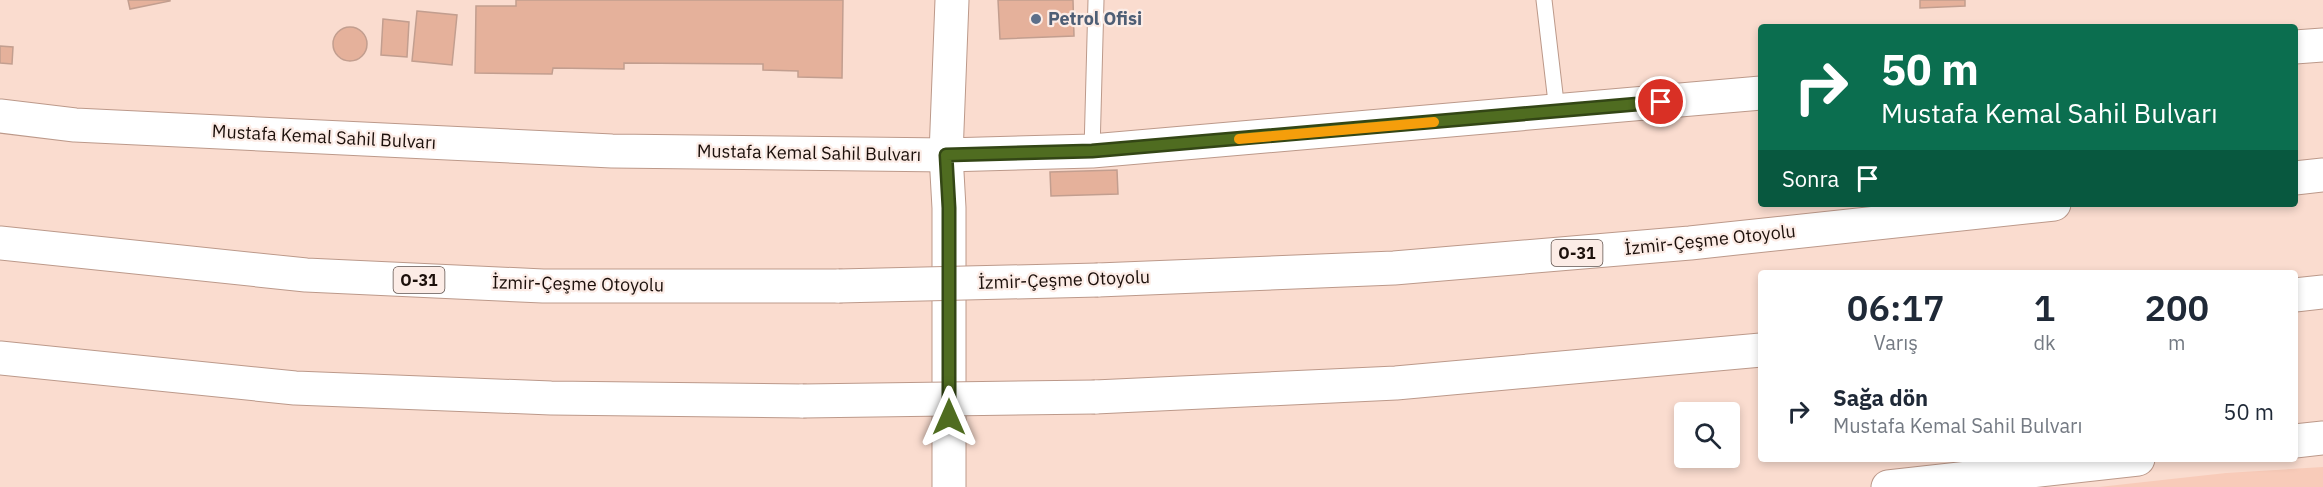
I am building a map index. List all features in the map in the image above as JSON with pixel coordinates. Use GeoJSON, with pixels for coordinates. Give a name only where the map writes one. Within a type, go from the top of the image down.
{"type":"FeatureCollection","features":[{"type":"Feature","properties":{"kind":"main road"},"geometry":{"type":"LineString","coordinates":[[949,487],[949,208],[946,155],[952,0]]}},
{"type":"Feature","properties":{"kind":"main road"},"geometry":{"type":"LineString","coordinates":[[2298,47],[2323,45]]}},
{"type":"Feature","properties":{"kind":"main road","name":"Mustafa Kemal Sahil Bulvarı"},"geometry":{"type":"LineString","coordinates":[[0,116],[75,125],[612,151],[946,155],[1092,151],[1758,93]]}},
{"type":"Feature","properties":{"kind":"main road"},"geometry":{"type":"LineString","coordinates":[[2298,178],[2323,175]]}},
{"type":"Feature","properties":{"kind":"main road","name":"İzmir-Çeşme Otoyolu"},"geometry":{"type":"LineString","coordinates":[[0,243],[306,275],[543,286],[839,286],[1098,280],[1394,268],[1690,243],[2026,207]]}},
{"type":"Feature","properties":{"kind":"main road"},"geometry":{"type":"LineString","coordinates":[[2298,295],[2323,292]]}},
{"type":"Feature","properties":{"kind":"main road"},"geometry":{"type":"LineString","coordinates":[[0,358],[295,388],[551,398],[803,401],[1095,397],[1396,383],[1758,350]]}},
{"type":"Feature","properties":{"kind":"main road"},"geometry":{"type":"LineString","coordinates":[[2298,441],[2323,438]]}},
{"type":"Feature","properties":{"kind":"main road"},"geometry":{"type":"LineString","coordinates":[[1888,487],[2111,462]]}},
{"type":"Feature","properties":{"kind":"lane"},"geometry":{"type":"LineString","coordinates":[[1092,151],[1096,0]]}},
{"type":"Feature","properties":{"kind":"lane"},"geometry":{"type":"LineString","coordinates":[[1544,0],[1557,111]]}},
{"type":"Feature","properties":{"kind":"shaded area"},"geometry":{"type":"Polygon","coordinates":[[[2323,467],[2323,487],[2099,487],[2226,473],[2323,467]]]}},
{"type":"Feature","properties":{"kind":"building"},"geometry":{"type":"Polygon","coordinates":[[[128,0],[170,0],[170,1],[130,9],[128,0]]]}},
{"type":"Feature","properties":{"kind":"building"},"geometry":{"type":"Polygon","coordinates":[[[516,0],[843,0],[842,78],[798,77],[798,71],[763,70],[763,64],[624,63],[624,69],[553,68],[552,74],[475,73],[476,6],[516,6],[516,0]]]}},
{"type":"Feature","properties":{"kind":"building"},"geometry":{"type":"Polygon","coordinates":[[[998,0],[1073,0],[1074,36],[1000,39],[998,0]]]}},
{"type":"Feature","properties":{"kind":"building"},"geometry":{"type":"Polygon","coordinates":[[[1920,0],[1965,0],[1965,6],[1920,8],[1920,0]]]}},
{"type":"Feature","properties":{"kind":"building"},"geometry":{"type":"Polygon","coordinates":[[[417,11],[457,15],[452,65],[412,61],[417,11]]]}},
{"type":"Feature","properties":{"kind":"building"},"geometry":{"type":"Polygon","coordinates":[[[383,19],[409,22],[407,57],[381,55],[383,19]]]}},
{"type":"Feature","properties":{"kind":"building"},"geometry":{"type":"Polygon","coordinates":[[[350,27],[362,32],[367,44],[362,56],[350,61],[338,56],[333,44],[338,32],[350,27]]]}},
{"type":"Feature","properties":{"kind":"building"},"geometry":{"type":"Polygon","coordinates":[[[0,46],[13,47],[12,64],[0,63],[0,46]]]}},
{"type":"Feature","properties":{"kind":"building"},"geometry":{"type":"Polygon","coordinates":[[[1117,170],[1118,194],[1051,196],[1050,172],[1117,170]]]}},
{"type":"Feature","properties":{"kind":"slow traffic"},"geometry":{"type":"LineString","coordinates":[[1239,139],[1434,122]]}},
{"type":"Feature","properties":{"kind":"place","name":"Petrol Ofisi"},"geometry":{"type":"Point","coordinates":[1036,19]}},
{"type":"Feature","properties":{"kind":"route"},"geometry":{"type":"LineString","coordinates":[[949,417],[949,208],[946,155],[1092,151],[1661,102]]}}]}
